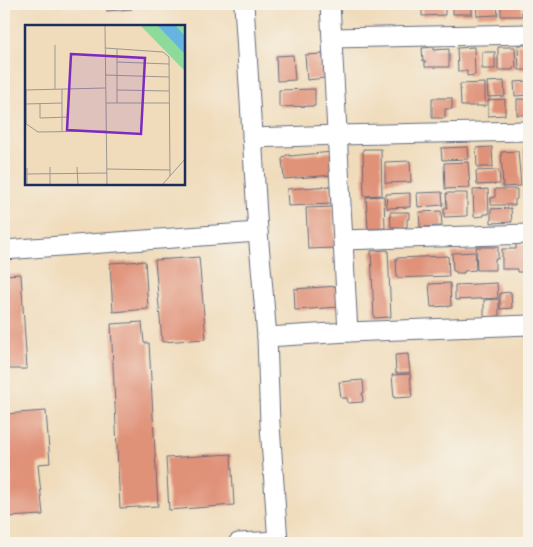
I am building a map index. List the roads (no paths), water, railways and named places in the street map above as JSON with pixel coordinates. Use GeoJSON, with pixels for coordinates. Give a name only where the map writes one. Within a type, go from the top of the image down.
{"type":"FeatureCollection","features":[{"type":"Feature","properties":{"kind":"street"},"geometry":{"type":"LineString","coordinates":[[238,543],[278,542],[270,425],[267,337],[258,232],[244,4]]}},
{"type":"Feature","properties":{"kind":"street"},"geometry":{"type":"LineString","coordinates":[[330,4],[348,332]]}},
{"type":"Feature","properties":{"kind":"street"},"geometry":{"type":"LineString","coordinates":[[332,38],[529,34]]}},
{"type":"Feature","properties":{"kind":"street"},"geometry":{"type":"LineString","coordinates":[[252,138],[529,131]]}},
{"type":"Feature","properties":{"kind":"street"},"geometry":{"type":"LineString","coordinates":[[4,250],[258,232]]}},
{"type":"Feature","properties":{"kind":"street"},"geometry":{"type":"LineString","coordinates":[[343,240],[529,234]]}},
{"type":"Feature","properties":{"kind":"street"},"geometry":{"type":"LineString","coordinates":[[267,337],[529,325]]}}]}
